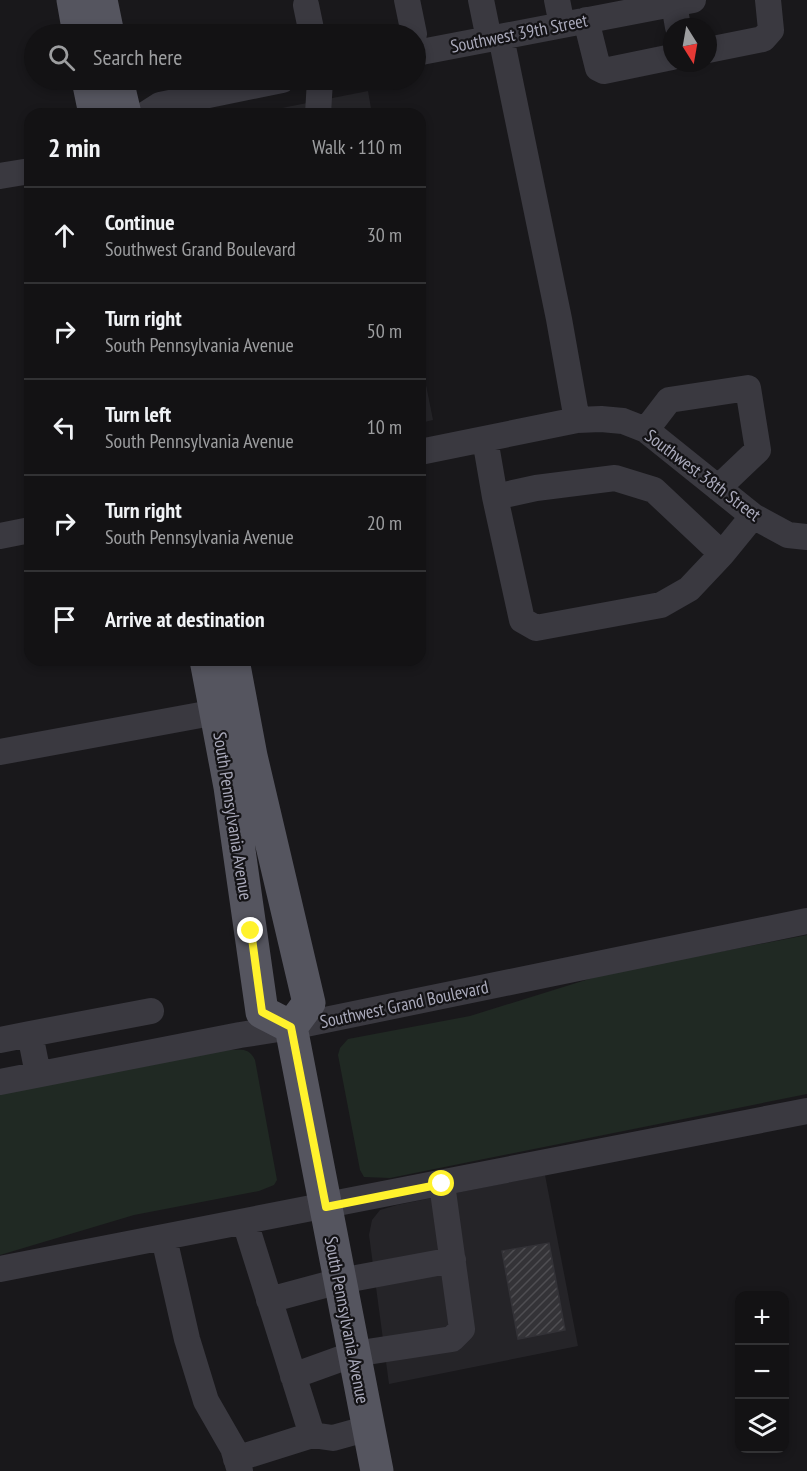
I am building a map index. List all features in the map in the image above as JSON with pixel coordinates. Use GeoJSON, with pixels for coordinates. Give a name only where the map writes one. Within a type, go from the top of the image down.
{"type":"FeatureCollection","features":[{"type":"Feature","properties":{"kind":"main road"},"geometry":{"type":"LineString","coordinates":[[73,0],[78,24]]}},
{"type":"Feature","properties":{"kind":"main road"},"geometry":{"type":"LineString","coordinates":[[101,0],[106,24]]}},
{"type":"Feature","properties":{"kind":"main road"},"geometry":{"type":"LineString","coordinates":[[90,90],[94,108]]}},
{"type":"Feature","properties":{"kind":"main road"},"geometry":{"type":"LineString","coordinates":[[119,90],[123,108]]}},
{"type":"Feature","properties":{"kind":"main road","name":"South Pennsylvania Avenue"},"geometry":{"type":"LineString","coordinates":[[209,666],[251,756],[309,1003],[291,1027],[377,1471]]}},
{"type":"Feature","properties":{"kind":"main road","name":"South Pennsylvania Avenue"},"geometry":{"type":"LineString","coordinates":[[233,666],[229,710],[230,787],[262,1012],[291,1027]]}},
{"type":"Feature","properties":{"kind":"street"},"geometry":{"type":"LineString","coordinates":[[407,0],[412,24]]}},
{"type":"Feature","properties":{"kind":"street"},"geometry":{"type":"LineString","coordinates":[[481,0],[495,38],[559,319],[577,420]]}},
{"type":"Feature","properties":{"kind":"street"},"geometry":{"type":"LineString","coordinates":[[557,0],[574,23],[598,68],[604,71],[663,59]]}},
{"type":"Feature","properties":{"kind":"street"},"geometry":{"type":"LineString","coordinates":[[717,48],[763,39],[771,30],[768,0]]}},
{"type":"Feature","properties":{"kind":"street"},"geometry":{"type":"LineString","coordinates":[[306,5],[310,24]]}},
{"type":"Feature","properties":{"kind":"street","name":"Southwest 39th Street"},"geometry":{"type":"LineString","coordinates":[[426,45],[495,38],[574,23],[681,10]]}},
{"type":"Feature","properties":{"kind":"street"},"geometry":{"type":"LineString","coordinates":[[155,108],[160,105],[233,90]]}},
{"type":"Feature","properties":{"kind":"street"},"geometry":{"type":"LineString","coordinates":[[318,108],[319,90]]}},
{"type":"Feature","properties":{"kind":"street"},"geometry":{"type":"LineString","coordinates":[[0,176],[24,172]]}},
{"type":"Feature","properties":{"kind":"street"},"geometry":{"type":"LineString","coordinates":[[646,430],[669,400],[748,388],[758,450],[718,488]]}},
{"type":"Feature","properties":{"kind":"street","name":"Southwest 38th Street"},"geometry":{"type":"LineString","coordinates":[[426,451],[577,420],[623,421],[646,430],[753,516],[788,535],[807,537]]}},
{"type":"Feature","properties":{"kind":"street"},"geometry":{"type":"LineString","coordinates":[[485,439],[495,497],[522,620],[536,628],[661,605],[689,588],[722,554],[753,516]]}},
{"type":"Feature","properties":{"kind":"street"},"geometry":{"type":"LineString","coordinates":[[495,497],[536,488],[615,478],[654,490],[722,554]]}},
{"type":"Feature","properties":{"kind":"street"},"geometry":{"type":"LineString","coordinates":[[0,536],[24,531]]}},
{"type":"Feature","properties":{"kind":"street"},"geometry":{"type":"LineString","coordinates":[[0,752],[229,710]]}},
{"type":"Feature","properties":{"kind":"street","name":"Southwest Grand Boulevard"},"geometry":{"type":"LineString","coordinates":[[0,1082],[291,1027],[807,921]]}},
{"type":"Feature","properties":{"kind":"street"},"geometry":{"type":"LineString","coordinates":[[0,1040],[151,1011]]}},
{"type":"Feature","properties":{"kind":"street"},"geometry":{"type":"LineString","coordinates":[[30,1034],[38,1074]]}},
{"type":"Feature","properties":{"kind":"street"},"geometry":{"type":"LineString","coordinates":[[0,1269],[807,1111]]}},
{"type":"Feature","properties":{"kind":"street"},"geometry":{"type":"LineString","coordinates":[[293,1376],[354,1354],[452,1339],[462,1329],[442,1184]]}},
{"type":"Feature","properties":{"kind":"street"},"geometry":{"type":"LineString","coordinates":[[245,1222],[312,1435]]}},
{"type":"Feature","properties":{"kind":"street"},"geometry":{"type":"LineString","coordinates":[[164,1238],[187,1339],[206,1401],[233,1448],[238,1465],[312,1435],[333,1438],[369,1428]]}},
{"type":"Feature","properties":{"kind":"street"},"geometry":{"type":"LineString","coordinates":[[269,1300],[340,1281],[453,1260]]}},
{"type":"Feature","properties":{"kind":"shaded area"},"geometry":{"type":"Polygon","coordinates":[[[368,91],[371,108],[282,108],[368,91]]]}},
{"type":"Feature","properties":{"kind":"shaded area"},"geometry":{"type":"Polygon","coordinates":[[[426,385],[433,420],[426,422],[426,385]]]}},
{"type":"Feature","properties":{"kind":"shaded area"},"geometry":{"type":"Polygon","coordinates":[[[807,935],[807,1094],[390,1178],[364,1177],[360,1170],[338,1055],[340,1048],[348,1039],[470,1016],[605,974],[807,935]]]}},
{"type":"Feature","properties":{"kind":"shaded area"},"geometry":{"type":"Polygon","coordinates":[[[228,1050],[247,1051],[255,1060],[277,1180],[274,1185],[259,1191],[134,1215],[0,1255],[0,1092],[228,1050]]]}},
{"type":"Feature","properties":{"kind":"shaded area"},"geometry":{"type":"Polygon","coordinates":[[[545,1175],[578,1346],[389,1384],[369,1235],[372,1220],[380,1210],[397,1205],[545,1175]]]}},
{"type":"Feature","properties":{"kind":"building"},"geometry":{"type":"Polygon","coordinates":[[[549,1243],[565,1330],[518,1339],[502,1251],[549,1243]]]}},
{"type":"Feature","properties":{"kind":"route"},"geometry":{"type":"LineString","coordinates":[[251,931],[262,1012],[291,1027],[326,1207],[442,1184]]}}]}
